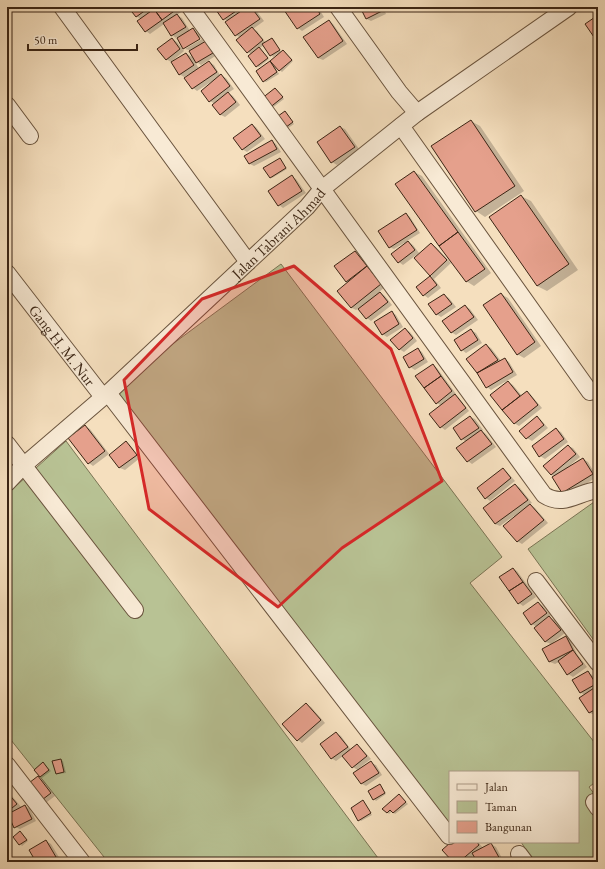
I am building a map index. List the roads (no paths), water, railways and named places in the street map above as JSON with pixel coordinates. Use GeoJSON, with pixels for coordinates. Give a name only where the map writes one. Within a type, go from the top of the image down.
{"type":"FeatureCollection","features":[{"type":"Feature","properties":{"kind":"street"},"geometry":{"type":"LineString","coordinates":[[62,7],[248,262]]}},
{"type":"Feature","properties":{"kind":"street"},"geometry":{"type":"LineString","coordinates":[[190,7],[544,495],[550,499],[561,501],[588,491],[598,490]]}},
{"type":"Feature","properties":{"kind":"street"},"geometry":{"type":"LineString","coordinates":[[338,7],[399,92],[417,114]]}},
{"type":"Feature","properties":{"kind":"street","name":"Jalan Tabrani Ahmad"},"geometry":{"type":"LineString","coordinates":[[7,483],[24,466],[106,395],[307,207],[322,189],[417,114],[569,7]]}},
{"type":"Feature","properties":{"kind":"street"},"geometry":{"type":"LineString","coordinates":[[7,105],[30,136]]}},
{"type":"Feature","properties":{"kind":"street"},"geometry":{"type":"LineString","coordinates":[[401,126],[590,392]]}},
{"type":"Feature","properties":{"kind":"street","name":"Gang H. M. Nur"},"geometry":{"type":"LineString","coordinates":[[7,273],[106,395],[449,836]]}},
{"type":"Feature","properties":{"kind":"street"},"geometry":{"type":"LineString","coordinates":[[7,444],[135,610]]}},
{"type":"Feature","properties":{"kind":"street"},"geometry":{"type":"LineString","coordinates":[[536,581],[598,663]]}},
{"type":"Feature","properties":{"kind":"street"},"geometry":{"type":"LineString","coordinates":[[7,765],[82,862]]}}]}
